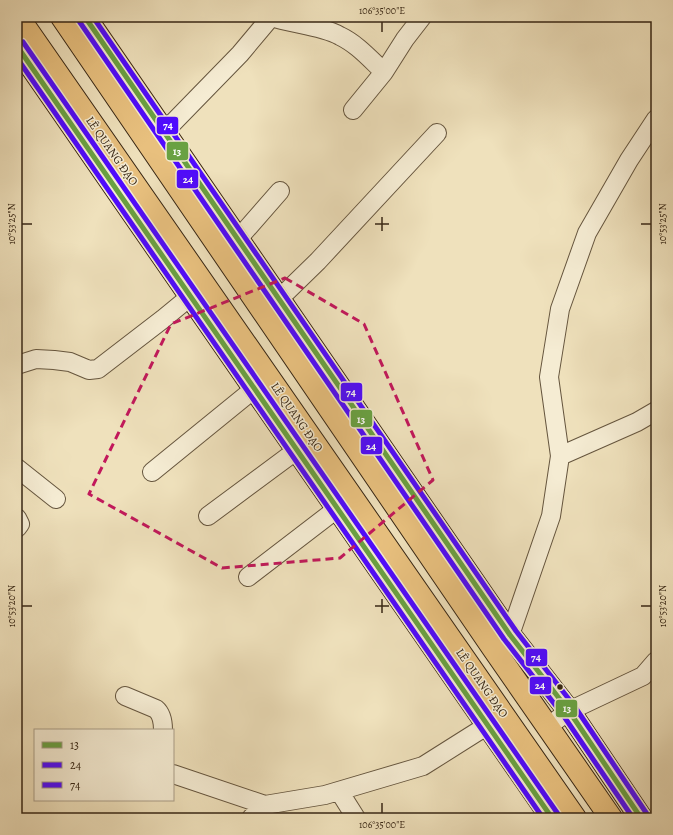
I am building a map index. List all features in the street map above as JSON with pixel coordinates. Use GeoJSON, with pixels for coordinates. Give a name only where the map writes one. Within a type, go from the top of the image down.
{"type":"FeatureCollection","features":[{"type":"Feature","properties":{"kind":"highway","name":"LÊ QUANG ĐẠO"},"geometry":{"type":"LineString","coordinates":[[18,17],[262,383],[345,503],[496,720],[575,818]]}},
{"type":"Feature","properties":{"kind":"highway"},"geometry":{"type":"LineString","coordinates":[[62,17],[547,727],[611,818]]}},
{"type":"Feature","properties":{"kind":"highway"},"geometry":{"type":"LineString","coordinates":[[86,17],[510,635],[569,711],[641,818]]}},
{"type":"Feature","properties":{"kind":"highway","name":"LÊ QUANG ĐẠO"},"geometry":{"type":"LineString","coordinates":[[17,46],[191,296],[262,383],[297,450],[345,503]]}},
{"type":"Feature","properties":{"kind":"highway","name":"LÊ QUANG ĐẠO"},"geometry":{"type":"LineString","coordinates":[[496,720],[552,818]]}},
{"type":"Feature","properties":{"kind":"street"},"geometry":{"type":"LineString","coordinates":[[164,132],[240,54],[271,17],[314,27],[340,36],[362,51],[384,72]]}},
{"type":"Feature","properties":{"kind":"street"},"geometry":{"type":"LineString","coordinates":[[353,110],[384,72],[405,39],[422,17]]}},
{"type":"Feature","properties":{"kind":"street"},"geometry":{"type":"LineString","coordinates":[[493,648],[510,635],[550,516],[560,456],[549,377],[560,309],[588,233],[629,160],[656,119]]}},
{"type":"Feature","properties":{"kind":"street"},"geometry":{"type":"LineString","coordinates":[[279,299],[318,261],[437,133]]}},
{"type":"Feature","properties":{"kind":"street"},"geometry":{"type":"LineString","coordinates":[[238,239],[280,191]]}},
{"type":"Feature","properties":{"kind":"street"},"geometry":{"type":"LineString","coordinates":[[17,365],[36,359],[70,362],[89,370],[98,369],[191,296]]}},
{"type":"Feature","properties":{"kind":"street"},"geometry":{"type":"LineString","coordinates":[[152,472],[262,383]]}},
{"type":"Feature","properties":{"kind":"street"},"geometry":{"type":"LineString","coordinates":[[560,456],[637,422],[656,411]]}},
{"type":"Feature","properties":{"kind":"street"},"geometry":{"type":"LineString","coordinates":[[208,516],[297,450]]}},
{"type":"Feature","properties":{"kind":"street"},"geometry":{"type":"LineString","coordinates":[[17,468],[56,499]]}},
{"type":"Feature","properties":{"kind":"street"},"geometry":{"type":"LineString","coordinates":[[248,578],[345,503]]}},
{"type":"Feature","properties":{"kind":"street"},"geometry":{"type":"LineString","coordinates":[[17,518],[20,524],[17,528]]}},
{"type":"Feature","properties":{"kind":"street"},"geometry":{"type":"LineString","coordinates":[[547,727],[569,711],[643,676],[656,661]]}},
{"type":"Feature","properties":{"kind":"street"},"geometry":{"type":"LineString","coordinates":[[125,696],[160,712],[163,721],[163,729]]}},
{"type":"Feature","properties":{"kind":"street"},"geometry":{"type":"LineString","coordinates":[[174,774],[265,805],[325,795],[423,766],[496,720]]}},
{"type":"Feature","properties":{"kind":"street"},"geometry":{"type":"LineString","coordinates":[[339,791],[356,818]]}},
{"type":"Feature","properties":{"kind":"street"},"geometry":{"type":"LineString","coordinates":[[251,818],[265,805]]}},
{"type":"Feature","properties":{"kind":"highlighted area"},"geometry":{"type":"Polygon","coordinates":[[[285,278],[364,324],[433,480],[340,558],[222,568],[89,494],[171,324],[285,278]]]}},
{"type":"Feature","properties":{"kind":"transit line","name":"13"},"geometry":{"type":"LineString","coordinates":[[85,17],[510,635],[569,711],[641,818]]}},
{"type":"Feature","properties":{"kind":"transit line","name":"74"},"geometry":{"type":"LineString","coordinates":[[93,17],[516,631],[575,707],[647,814]]}},
{"type":"Feature","properties":{"kind":"transit line","name":"24"},"geometry":{"type":"LineString","coordinates":[[79,21],[504,639],[563,715],[633,818]]}},
{"type":"Feature","properties":{"kind":"transit line","name":"74"},"geometry":{"type":"LineString","coordinates":[[23,42],[558,814]]}},
{"type":"Feature","properties":{"kind":"transit line","name":"13"},"geometry":{"type":"LineString","coordinates":[[17,46],[552,818]]}},
{"type":"Feature","properties":{"kind":"transit line","name":"24"},"geometry":{"type":"LineString","coordinates":[[17,58],[543,818]]}}]}
